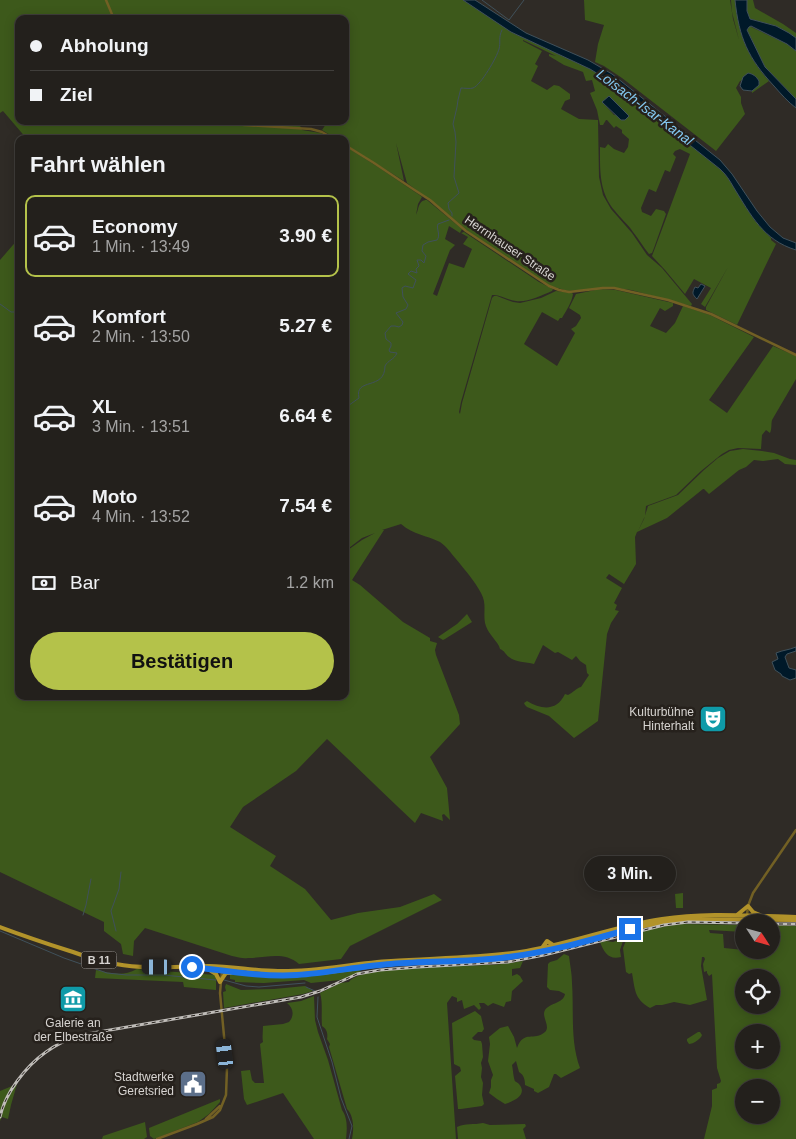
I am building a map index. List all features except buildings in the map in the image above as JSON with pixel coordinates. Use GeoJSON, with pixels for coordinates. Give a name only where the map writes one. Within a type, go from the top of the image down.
{"type":"FeatureCollection","features":[{"type":"Feature","properties":{"kind":"main road"},"geometry":{"type":"LineString","coordinates":[[738,914],[748,906],[758,914]]}},
{"type":"Feature","properties":{"kind":"main road","name":"B 11"},"geometry":{"type":"LineString","coordinates":[[192,967],[204,969],[297,971],[390,960],[478,957],[523,952],[542,948],[547,941],[555,945],[662,919],[692,916],[735,916]]}},
{"type":"Feature","properties":{"kind":"main road","name":"B 11"},"geometry":{"type":"LineString","coordinates":[[0,927],[94,959],[116,964],[144,967],[209,966],[269,975],[297,975],[390,964],[502,958],[555,949],[663,922],[691,919],[735,918]]}},
{"type":"Feature","properties":{"kind":"main road","name":"B 11"},"geometry":{"type":"LineString","coordinates":[[780,918],[796,919]]}},
{"type":"Feature","properties":{"kind":"main road","name":"B 11"},"geometry":{"type":"LineString","coordinates":[[780,919],[796,919]]}},
{"type":"Feature","properties":{"kind":"main road"},"geometry":{"type":"LineString","coordinates":[[204,969],[216,974],[220,982],[226,974],[241,972]]}},
{"type":"Feature","properties":{"kind":"street"},"geometry":{"type":"LineString","coordinates":[[106,0],[112,15]]}},
{"type":"Feature","properties":{"kind":"street"},"geometry":{"type":"LineString","coordinates":[[244,125],[312,129],[327,135]]}},
{"type":"Feature","properties":{"kind":"street","name":"Herrnhauser Straße"},"geometry":{"type":"LineString","coordinates":[[349,147],[430,200],[466,231],[549,286],[569,292],[614,288],[668,300],[711,314],[796,355]]}},
{"type":"Feature","properties":{"kind":"street"},"geometry":{"type":"LineString","coordinates":[[747,914],[748,906],[756,889],[796,830]]}},
{"type":"Feature","properties":{"kind":"street"},"geometry":{"type":"LineString","coordinates":[[156,1139],[205,1120],[221,1105],[226,1095],[227,1078],[220,993],[222,968]]}},
{"type":"Feature","properties":{"kind":"green space"},"geometry":{"type":"Polygon","coordinates":[[[0,0],[463,0],[511,32],[590,69],[608,80],[722,171],[755,221],[776,244],[737,325],[706,310],[728,267],[705,307],[701,304],[711,288],[694,279],[685,294],[652,256],[690,154],[680,149],[675,151],[673,154],[676,157],[670,172],[665,170],[656,192],[649,189],[641,208],[642,212],[651,216],[656,209],[664,211],[666,214],[652,253],[649,254],[631,229],[617,214],[603,189],[600,147],[605,148],[608,144],[624,153],[628,147],[629,139],[622,133],[622,130],[616,126],[614,128],[607,120],[603,125],[600,125],[597,110],[590,93],[595,91],[592,80],[586,81],[583,72],[564,65],[549,56],[549,54],[556,56],[523,40],[542,51],[535,64],[538,66],[531,81],[547,90],[554,85],[559,86],[570,94],[570,99],[565,101],[561,109],[579,119],[598,120],[599,177],[603,195],[611,209],[632,233],[647,255],[662,268],[692,304],[691,306],[631,290],[616,288],[568,291],[550,286],[469,232],[407,183],[396,143],[404,181],[349,147],[349,135],[330,135],[322,130],[325,125],[349,125],[349,15],[15,15],[15,125],[3,111],[0,113],[0,0]],[[602,102],[614,115],[629,116],[618,105],[602,102]]]}},
{"type":"Feature","properties":{"kind":"green space"},"geometry":{"type":"Polygon","coordinates":[[[584,0],[730,0],[733,19],[739,40],[732,12],[731,0],[735,0],[745,44],[754,62],[769,81],[752,93],[756,87],[743,77],[743,80],[740,81],[736,88],[741,97],[745,114],[716,151],[622,78],[595,62],[604,25],[585,20],[584,0]]]}},
{"type":"Feature","properties":{"kind":"green space"},"geometry":{"type":"Polygon","coordinates":[[[747,0],[753,0],[755,8],[796,33],[796,38],[776,26],[750,19],[747,11],[747,0]]]}},
{"type":"Feature","properties":{"kind":"green space"},"geometry":{"type":"Polygon","coordinates":[[[749,26],[787,44],[796,51],[796,99],[765,67],[747,30],[749,26]]]}},
{"type":"Feature","properties":{"kind":"green space"},"geometry":{"type":"Polygon","coordinates":[[[15,125],[298,125],[302,130],[325,135],[24,135],[15,125]]]}},
{"type":"Feature","properties":{"kind":"green space"},"geometry":{"type":"Polygon","coordinates":[[[349,149],[421,196],[416,215],[420,203],[427,200],[462,229],[460,233],[449,226],[445,239],[455,245],[450,250],[433,294],[437,296],[449,263],[464,268],[472,249],[463,244],[468,237],[461,233],[464,232],[539,282],[553,289],[529,300],[520,301],[492,295],[461,402],[460,414],[494,296],[520,303],[541,298],[556,291],[573,294],[562,318],[558,321],[542,312],[524,344],[557,366],[575,333],[571,329],[576,326],[581,318],[580,315],[569,308],[576,294],[600,289],[616,290],[673,303],[673,306],[665,311],[660,308],[650,326],[666,333],[675,323],[683,306],[710,315],[754,337],[709,400],[727,413],[773,346],[796,356],[796,379],[772,420],[770,433],[766,430],[762,435],[761,449],[738,448],[729,450],[722,454],[676,495],[646,506],[645,516],[648,506],[678,495],[718,458],[730,451],[743,449],[774,453],[796,460],[796,465],[785,464],[778,459],[754,460],[709,494],[703,489],[667,518],[637,532],[635,537],[636,564],[624,584],[609,574],[606,578],[622,588],[614,603],[617,605],[615,610],[619,611],[611,623],[607,634],[598,721],[574,738],[549,716],[527,707],[524,703],[527,701],[544,707],[558,704],[565,694],[568,695],[581,687],[589,675],[586,665],[576,656],[572,660],[558,652],[555,653],[543,645],[534,664],[511,659],[500,649],[487,629],[484,601],[478,588],[466,571],[440,542],[401,524],[382,530],[384,530],[352,580],[403,622],[430,638],[430,641],[437,643],[436,655],[459,715],[460,724],[430,757],[447,788],[450,820],[444,814],[442,815],[443,821],[421,813],[415,823],[327,739],[296,771],[243,807],[230,827],[276,856],[270,866],[305,889],[331,920],[358,913],[400,907],[434,894],[442,900],[350,946],[341,959],[299,964],[281,956],[242,958],[145,928],[134,941],[133,956],[123,954],[121,944],[104,931],[104,922],[0,872],[0,260],[15,243],[15,700],[349,700],[349,549],[375,533],[362,538],[349,548],[349,149]]]}},
{"type":"Feature","properties":{"kind":"green space"},"geometry":{"type":"Polygon","coordinates":[[[467,614],[472,622],[443,640],[438,637],[457,624],[467,614]]]}},
{"type":"Feature","properties":{"kind":"green space"},"geometry":{"type":"Polygon","coordinates":[[[683,893],[683,908],[676,908],[675,894],[683,893]]]}},
{"type":"Feature","properties":{"kind":"green space"},"geometry":{"type":"Polygon","coordinates":[[[682,924],[735,925],[735,931],[709,930],[710,933],[723,934],[724,948],[735,949],[735,959],[780,959],[780,925],[796,926],[796,1139],[704,1139],[712,1106],[712,1090],[717,1088],[717,1084],[721,1081],[717,1068],[712,974],[709,976],[707,971],[704,972],[703,964],[705,959],[702,957],[701,966],[707,1000],[690,1005],[674,1002],[650,1008],[645,1005],[638,997],[632,973],[626,972],[623,948],[627,938],[637,932],[682,924]]]}},
{"type":"Feature","properties":{"kind":"green space"},"geometry":{"type":"Polygon","coordinates":[[[624,938],[620,950],[621,957],[617,958],[608,955],[600,942],[613,942],[624,938]]]}},
{"type":"Feature","properties":{"kind":"green space"},"geometry":{"type":"Polygon","coordinates":[[[564,954],[569,956],[572,980],[574,1037],[580,1068],[561,1078],[554,1074],[549,1087],[538,1093],[525,1085],[524,1078],[519,1072],[516,1061],[512,1065],[515,1081],[519,1084],[522,1091],[519,1097],[505,1104],[489,1093],[493,1075],[488,1061],[489,1037],[500,1028],[508,1026],[517,1048],[526,1037],[541,1035],[547,1030],[544,1016],[545,1010],[562,1000],[565,994],[550,990],[547,987],[548,964],[564,954]]]}},
{"type":"Feature","properties":{"kind":"green space"},"geometry":{"type":"Polygon","coordinates":[[[523,961],[520,968],[512,969],[512,976],[517,974],[523,981],[512,991],[511,1001],[506,1002],[504,1007],[493,1003],[488,1006],[484,1003],[479,1003],[481,1008],[479,1010],[474,1005],[464,1009],[462,1000],[457,1002],[457,998],[452,996],[447,1003],[456,1139],[352,1139],[352,1119],[347,1109],[329,1047],[327,1032],[322,1026],[320,993],[340,983],[349,982],[357,976],[372,972],[412,968],[494,965],[523,961]]]}},
{"type":"Feature","properties":{"kind":"green space"},"geometry":{"type":"Polygon","coordinates":[[[361,968],[360,973],[340,980],[311,983],[304,980],[264,983],[235,982],[235,980],[230,979],[230,975],[234,974],[274,977],[361,968]]]}},
{"type":"Feature","properties":{"kind":"green space"},"geometry":{"type":"Polygon","coordinates":[[[137,969],[216,975],[216,990],[184,987],[183,982],[95,978],[96,970],[121,974],[137,969]]]}},
{"type":"Feature","properties":{"kind":"green space"},"geometry":{"type":"Polygon","coordinates":[[[226,984],[241,990],[305,986],[313,991],[224,1008],[223,992],[226,991],[226,984]]]}},
{"type":"Feature","properties":{"kind":"green space"},"geometry":{"type":"Polygon","coordinates":[[[314,996],[315,1020],[346,1120],[346,1139],[314,1139],[283,1093],[247,1105],[244,1099],[241,1071],[250,1070],[252,1080],[255,1083],[264,1083],[260,1044],[263,1042],[263,1026],[289,1022],[292,1012],[291,1007],[287,1003],[301,1001],[314,996]]]}},
{"type":"Feature","properties":{"kind":"green space"},"geometry":{"type":"Polygon","coordinates":[[[475,1011],[481,1016],[484,1029],[472,1038],[481,1041],[482,1044],[481,1077],[484,1104],[482,1106],[458,1109],[455,1076],[461,1071],[460,1067],[454,1064],[452,1023],[475,1011]]]}},
{"type":"Feature","properties":{"kind":"green space"},"geometry":{"type":"Polygon","coordinates":[[[698,1032],[702,1035],[701,1037],[689,1044],[687,1039],[698,1032]]]}},
{"type":"Feature","properties":{"kind":"green space"},"geometry":{"type":"Polygon","coordinates":[[[17,1084],[8,1119],[2,1117],[0,1121],[0,1091],[17,1084]]]}},
{"type":"Feature","properties":{"kind":"green space"},"geometry":{"type":"Polygon","coordinates":[[[220,1099],[220,1102],[209,1114],[198,1122],[154,1139],[150,1136],[149,1128],[220,1099]]]}},
{"type":"Feature","properties":{"kind":"green space"},"geometry":{"type":"Polygon","coordinates":[[[145,1122],[147,1137],[144,1139],[102,1139],[103,1136],[145,1122]]]}},
{"type":"Feature","properties":{"kind":"green space"},"geometry":{"type":"Polygon","coordinates":[[[483,1123],[490,1125],[525,1124],[526,1126],[523,1129],[526,1139],[458,1139],[457,1127],[483,1123]]]}},
{"type":"Feature","properties":{"kind":"water","name":"Loisach-Isar-Kanal"},"geometry":{"type":"Polygon","coordinates":[[[463,0],[475,0],[526,33],[588,60],[612,74],[720,160],[770,227],[783,238],[796,243],[796,250],[785,246],[766,233],[746,208],[728,178],[720,169],[608,80],[590,69],[511,32],[463,0]]]}},
{"type":"Feature","properties":{"kind":"water"},"geometry":{"type":"Polygon","coordinates":[[[735,0],[747,0],[747,11],[750,19],[776,26],[796,38],[796,51],[787,44],[751,26],[747,30],[765,67],[796,99],[796,108],[765,76],[751,57],[742,37],[735,0]]]}},
{"type":"Feature","properties":{"kind":"water"},"geometry":{"type":"Polygon","coordinates":[[[748,73],[759,81],[759,85],[752,91],[743,90],[740,86],[743,77],[748,73]]]}},
{"type":"Feature","properties":{"kind":"water"},"geometry":{"type":"Polygon","coordinates":[[[609,96],[629,116],[625,120],[621,120],[602,102],[609,96]]]}},
{"type":"Feature","properties":{"kind":"water"},"geometry":{"type":"Polygon","coordinates":[[[701,284],[705,286],[697,299],[693,295],[693,291],[695,287],[698,288],[701,284]]]}},
{"type":"Feature","properties":{"kind":"water"},"geometry":{"type":"Polygon","coordinates":[[[796,647],[796,651],[787,654],[785,657],[789,668],[796,670],[796,678],[790,680],[775,670],[772,662],[778,659],[776,653],[796,647]]]}},
{"type":"Feature","properties":{"kind":"waterway"},"geometry":{"type":"LineString","coordinates":[[482,0],[509,20],[524,0]]}},
{"type":"Feature","properties":{"kind":"waterway"},"geometry":{"type":"LineString","coordinates":[[452,216],[448,203],[459,193],[454,177],[456,142],[453,124],[461,88],[473,88],[484,76],[498,53],[502,30]]}},
{"type":"Feature","properties":{"kind":"waterway"},"geometry":{"type":"LineString","coordinates":[[349,405],[359,398],[361,388],[380,379],[384,374],[386,364],[396,355],[397,353],[390,352],[391,343],[386,339],[385,333],[391,326],[399,327],[402,325],[403,322],[396,313],[406,309],[408,305],[403,297],[402,288],[405,286],[413,288],[416,280],[408,274],[411,271],[417,273],[416,269],[419,266],[417,260],[421,260],[424,263],[426,256],[422,251],[423,245],[437,240],[439,236],[438,224],[449,220]]}},
{"type":"Feature","properties":{"kind":"waterway"},"geometry":{"type":"LineString","coordinates":[[0,304],[11,312],[15,312]]}},
{"type":"Feature","properties":{"kind":"waterway"},"geometry":{"type":"LineString","coordinates":[[349,518],[349,522]]}},
{"type":"Feature","properties":{"kind":"waterway"},"geometry":{"type":"LineString","coordinates":[[349,522],[349,528]]}},
{"type":"Feature","properties":{"kind":"waterway"},"geometry":{"type":"LineString","coordinates":[[116,931],[111,911],[119,889],[121,872]]}},
{"type":"Feature","properties":{"kind":"waterway"},"geometry":{"type":"LineString","coordinates":[[83,915],[91,879]]}},
{"type":"Feature","properties":{"kind":"waterway"},"geometry":{"type":"LineString","coordinates":[[0,931],[64,958],[107,973],[163,975],[216,980]]}},
{"type":"Feature","properties":{"kind":"waterway"},"geometry":{"type":"LineString","coordinates":[[224,980],[246,986],[259,987],[305,983]]}},
{"type":"Feature","properties":{"kind":"waterway"},"geometry":{"type":"LineString","coordinates":[[306,987],[315,991]]}},
{"type":"Feature","properties":{"kind":"waterway"},"geometry":{"type":"LineString","coordinates":[[318,997],[317,1017],[332,1062],[341,1098],[352,1126],[349,1139]]}},
{"type":"Feature","properties":{"kind":"railway"},"geometry":{"type":"LineString","coordinates":[[0,1117],[6,1099],[24,1072],[38,1058],[54,1047],[81,1035],[301,997],[320,991],[357,974],[380,970],[508,962],[664,925],[688,922],[735,923]]}},
{"type":"Feature","properties":{"kind":"railway"},"geometry":{"type":"LineString","coordinates":[[780,924],[796,924]]}},
{"type":"Feature","properties":{"kind":"place","name":"Kulturbühne Hinterhalt"},"geometry":{"type":"Point","coordinates":[713,719]}},
{"type":"Feature","properties":{"kind":"place","name":"Galerie an der Elbestraße"},"geometry":{"type":"Point","coordinates":[73,999]}},
{"type":"Feature","properties":{"kind":"place","name":"Stadtwerke Geretsried"},"geometry":{"type":"Point","coordinates":[193,1084]}},
{"type":"Feature","properties":{"kind":"route"},"geometry":{"type":"LineString","coordinates":[[192,967],[254,974],[297,975],[390,964],[479,960],[512,957],[543,951],[630,929]]}}]}
